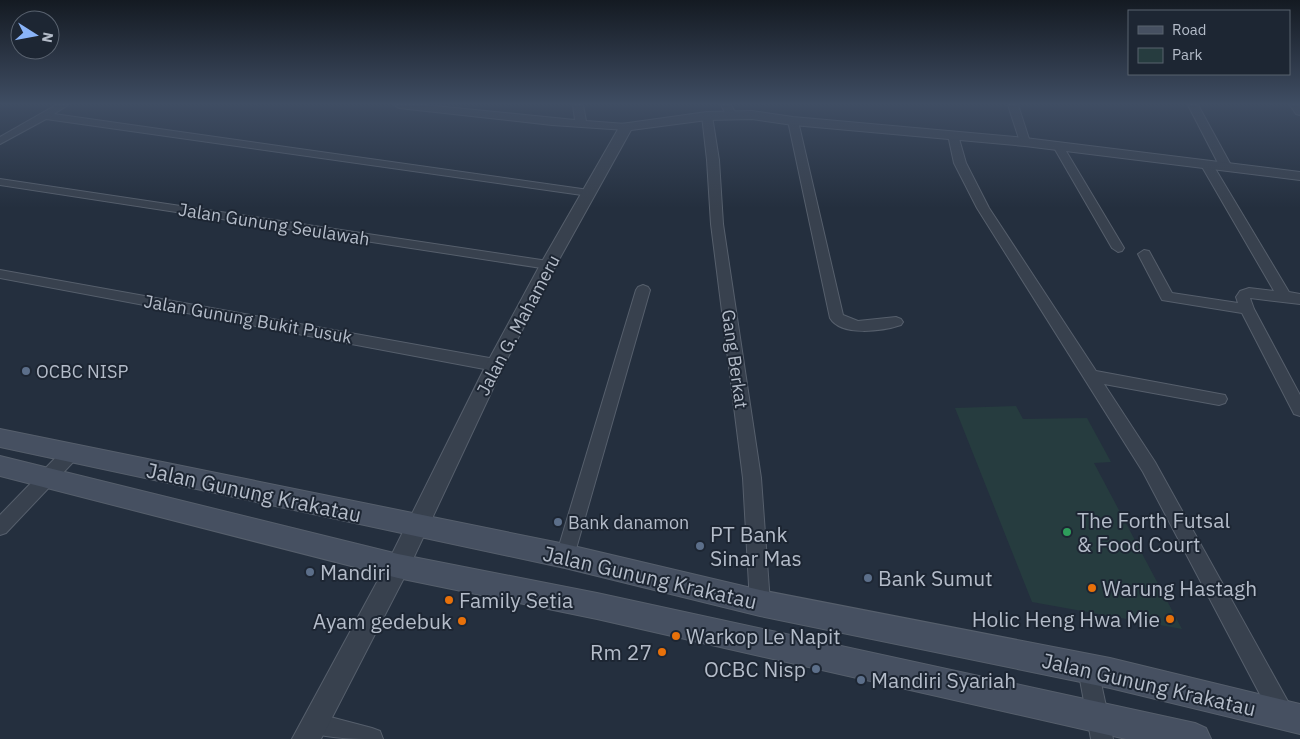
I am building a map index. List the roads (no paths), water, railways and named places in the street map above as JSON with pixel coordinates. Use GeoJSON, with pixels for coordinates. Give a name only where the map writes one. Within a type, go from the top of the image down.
{"type":"FeatureCollection","features":[{"type":"Feature","properties":{"kind":"main road","name":"Jalan Gunung Krakatau"},"geometry":{"type":"LineString","coordinates":[[0,438],[565,556],[760,602],[1088,669],[1292,717]]}},
{"type":"Feature","properties":{"kind":"main road","name":"Jalan Gunung Krakatau"},"geometry":{"type":"LineString","coordinates":[[0,466],[398,566],[597,606],[1044,706],[1100,728],[1195,739]]}},
{"type":"Feature","properties":{"kind":"street"},"geometry":{"type":"LineString","coordinates":[[211,139],[589,193]]}},
{"type":"Feature","properties":{"kind":"street","name":"Jalan G. Mahameru"},"geometry":{"type":"LineString","coordinates":[[310,731],[398,566],[495,365],[619,139]]}},
{"type":"Feature","properties":{"kind":"street","name":"Gang Berkat"},"geometry":{"type":"LineString","coordinates":[[710,139],[717,224],[752,478],[760,602]]}},
{"type":"Feature","properties":{"kind":"street"},"geometry":{"type":"LineString","coordinates":[[797,139],[837,318],[857,326],[896,322]]}},
{"type":"Feature","properties":{"kind":"street"},"geometry":{"type":"LineString","coordinates":[[954,139],[960,163],[983,208],[1149,466],[1292,717]]}},
{"type":"Feature","properties":{"kind":"street"},"geometry":{"type":"LineString","coordinates":[[999,139],[1300,176]]}},
{"type":"Feature","properties":{"kind":"street"},"geometry":{"type":"LineString","coordinates":[[1211,139],[1226,168]]}},
{"type":"Feature","properties":{"kind":"street"},"geometry":{"type":"LineString","coordinates":[[1058,146],[1118,248]]}},
{"type":"Feature","properties":{"kind":"street"},"geometry":{"type":"LineString","coordinates":[[1207,165],[1284,296]]}},
{"type":"Feature","properties":{"kind":"street","name":"Jalan Gunung Seulawah"},"geometry":{"type":"LineString","coordinates":[[0,182],[548,266]]}},
{"type":"Feature","properties":{"kind":"street"},"geometry":{"type":"LineString","coordinates":[[1144,254],[1167,297],[1247,309]]}},
{"type":"Feature","properties":{"kind":"street","name":"Jalan Gunung Bukit Pusuk"},"geometry":{"type":"LineString","coordinates":[[0,274],[495,365]]}},
{"type":"Feature","properties":{"kind":"street"},"geometry":{"type":"LineString","coordinates":[[565,556],[643,290]]}},
{"type":"Feature","properties":{"kind":"street"},"geometry":{"type":"LineString","coordinates":[[1300,299],[1284,296],[1245,294],[1243,298],[1300,410]]}},
{"type":"Feature","properties":{"kind":"street"},"geometry":{"type":"LineString","coordinates":[[1091,376],[1219,400]]}},
{"type":"Feature","properties":{"kind":"street"},"geometry":{"type":"LineString","coordinates":[[0,527],[71,453]]}},
{"type":"Feature","properties":{"kind":"street"},"geometry":{"type":"LineString","coordinates":[[1088,669],[1100,728]]}},
{"type":"Feature","properties":{"kind":"street"},"geometry":{"type":"LineString","coordinates":[[310,731],[372,739]]}},
{"type":"Feature","properties":{"kind":"place","name":"OCBC NISP"},"geometry":{"type":"Point","coordinates":[26,371]}},
{"type":"Feature","properties":{"kind":"place","name":"Bank danamon"},"geometry":{"type":"Point","coordinates":[558,522]}},
{"type":"Feature","properties":{"kind":"place","name":"The Forth Futsal & Food Court"},"geometry":{"type":"Point","coordinates":[1067,532]}},
{"type":"Feature","properties":{"kind":"place","name":"PT Bank Sinar Mas"},"geometry":{"type":"Point","coordinates":[700,546]}},
{"type":"Feature","properties":{"kind":"place","name":"Mandiri"},"geometry":{"type":"Point","coordinates":[310,572]}},
{"type":"Feature","properties":{"kind":"place","name":"Bank Sumut"},"geometry":{"type":"Point","coordinates":[868,578]}},
{"type":"Feature","properties":{"kind":"place","name":"Warung Hastagh"},"geometry":{"type":"Point","coordinates":[1092,588]}},
{"type":"Feature","properties":{"kind":"place","name":"Family Setia"},"geometry":{"type":"Point","coordinates":[449,600]}},
{"type":"Feature","properties":{"kind":"place","name":"Holic Heng Hwa Mie"},"geometry":{"type":"Point","coordinates":[1170,619]}},
{"type":"Feature","properties":{"kind":"place","name":"Ayam gedebuk"},"geometry":{"type":"Point","coordinates":[462,621]}},
{"type":"Feature","properties":{"kind":"place","name":"Warkop Le Napit"},"geometry":{"type":"Point","coordinates":[676,636]}},
{"type":"Feature","properties":{"kind":"place","name":"Rm 27"},"geometry":{"type":"Point","coordinates":[662,652]}},
{"type":"Feature","properties":{"kind":"place","name":"OCBC Nisp"},"geometry":{"type":"Point","coordinates":[816,669]}},
{"type":"Feature","properties":{"kind":"place","name":"Mandiri Syariah"},"geometry":{"type":"Point","coordinates":[861,680]}}]}
